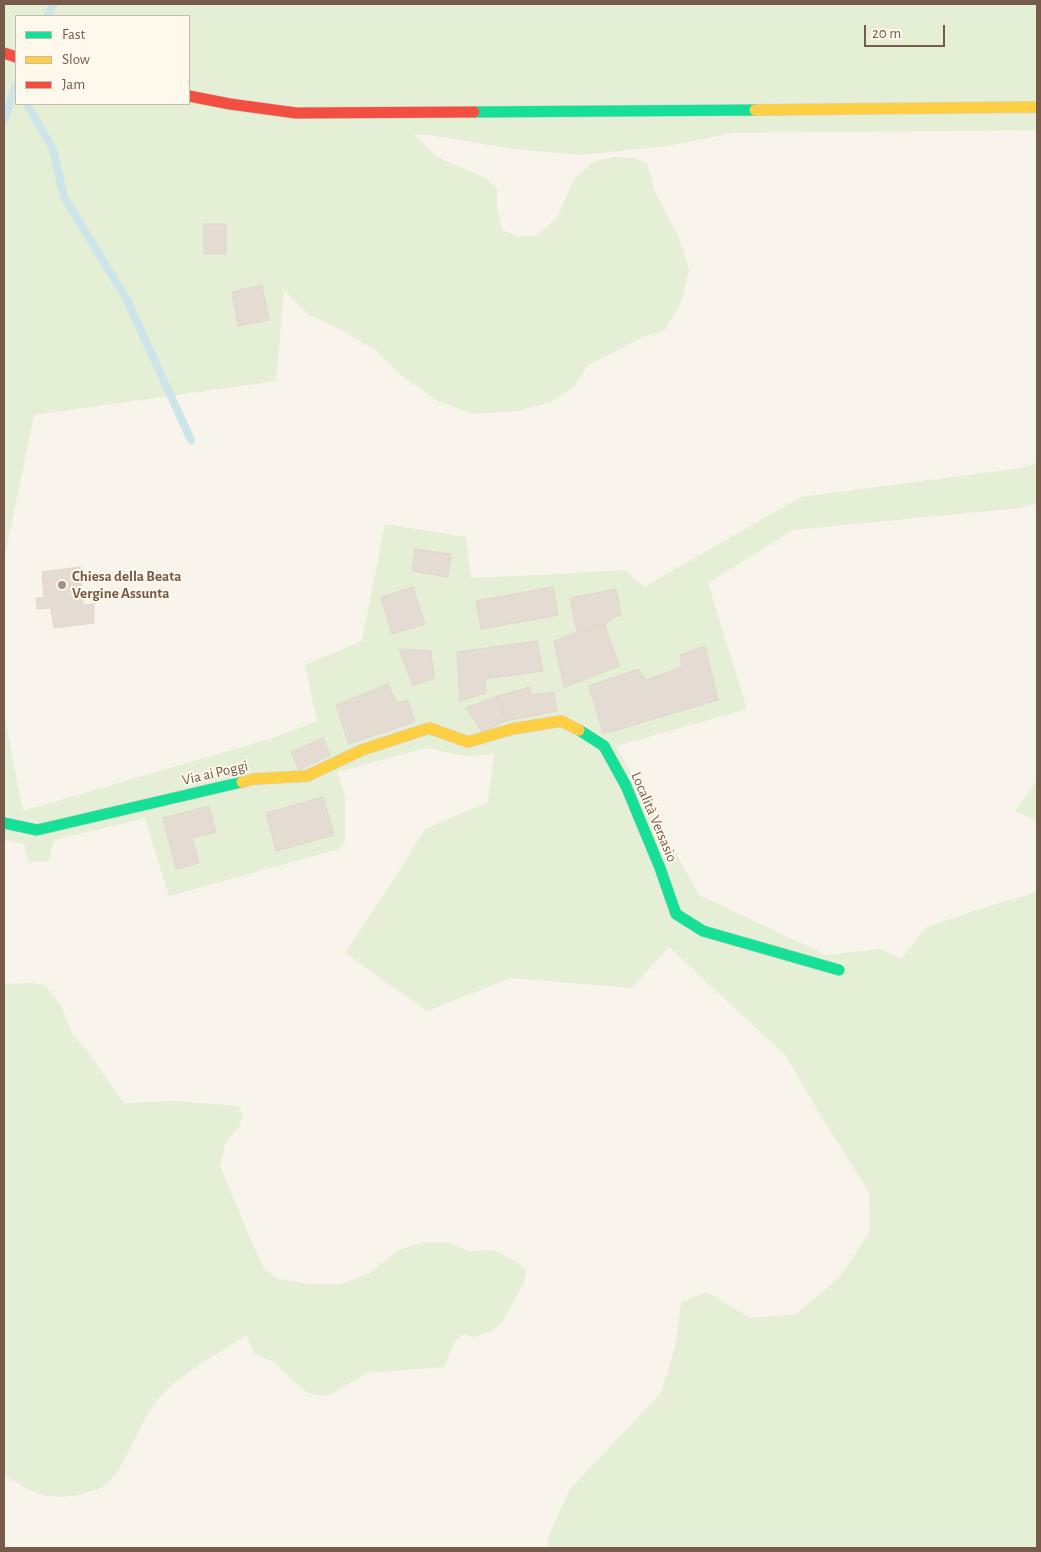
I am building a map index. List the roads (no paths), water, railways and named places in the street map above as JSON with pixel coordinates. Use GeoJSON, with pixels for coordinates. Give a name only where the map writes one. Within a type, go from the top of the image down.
{"type":"FeatureCollection","features":[{"type":"Feature","properties":{"kind":"main road"},"geometry":{"type":"LineString","coordinates":[[190,96],[296,113],[610,112],[1037,107]]}},
{"type":"Feature","properties":{"kind":"main road","name":"Località Versasio"},"geometry":{"type":"LineString","coordinates":[[429,728],[468,742],[512,729],[561,721],[585,733],[604,746],[626,786],[660,868],[676,914],[703,931],[839,970]]}},
{"type":"Feature","properties":{"kind":"main road","name":"Via ai Poggi"},"geometry":{"type":"LineString","coordinates":[[4,823],[37,830],[255,779],[307,776],[362,750],[429,728]]}},
{"type":"Feature","properties":{"kind":"waterway"},"geometry":{"type":"LineString","coordinates":[[48,15],[54,4]]}},
{"type":"Feature","properties":{"kind":"waterway"},"geometry":{"type":"LineString","coordinates":[[4,121],[15,88]]}},
{"type":"Feature","properties":{"kind":"waterway"},"geometry":{"type":"LineString","coordinates":[[28,105],[53,149],[64,197],[126,298],[191,440]]}},
{"type":"Feature","properties":{"kind":"place","name":"Chiesa della Beata Vergine Assunta"},"geometry":{"type":"Point","coordinates":[62,585]}}]}
